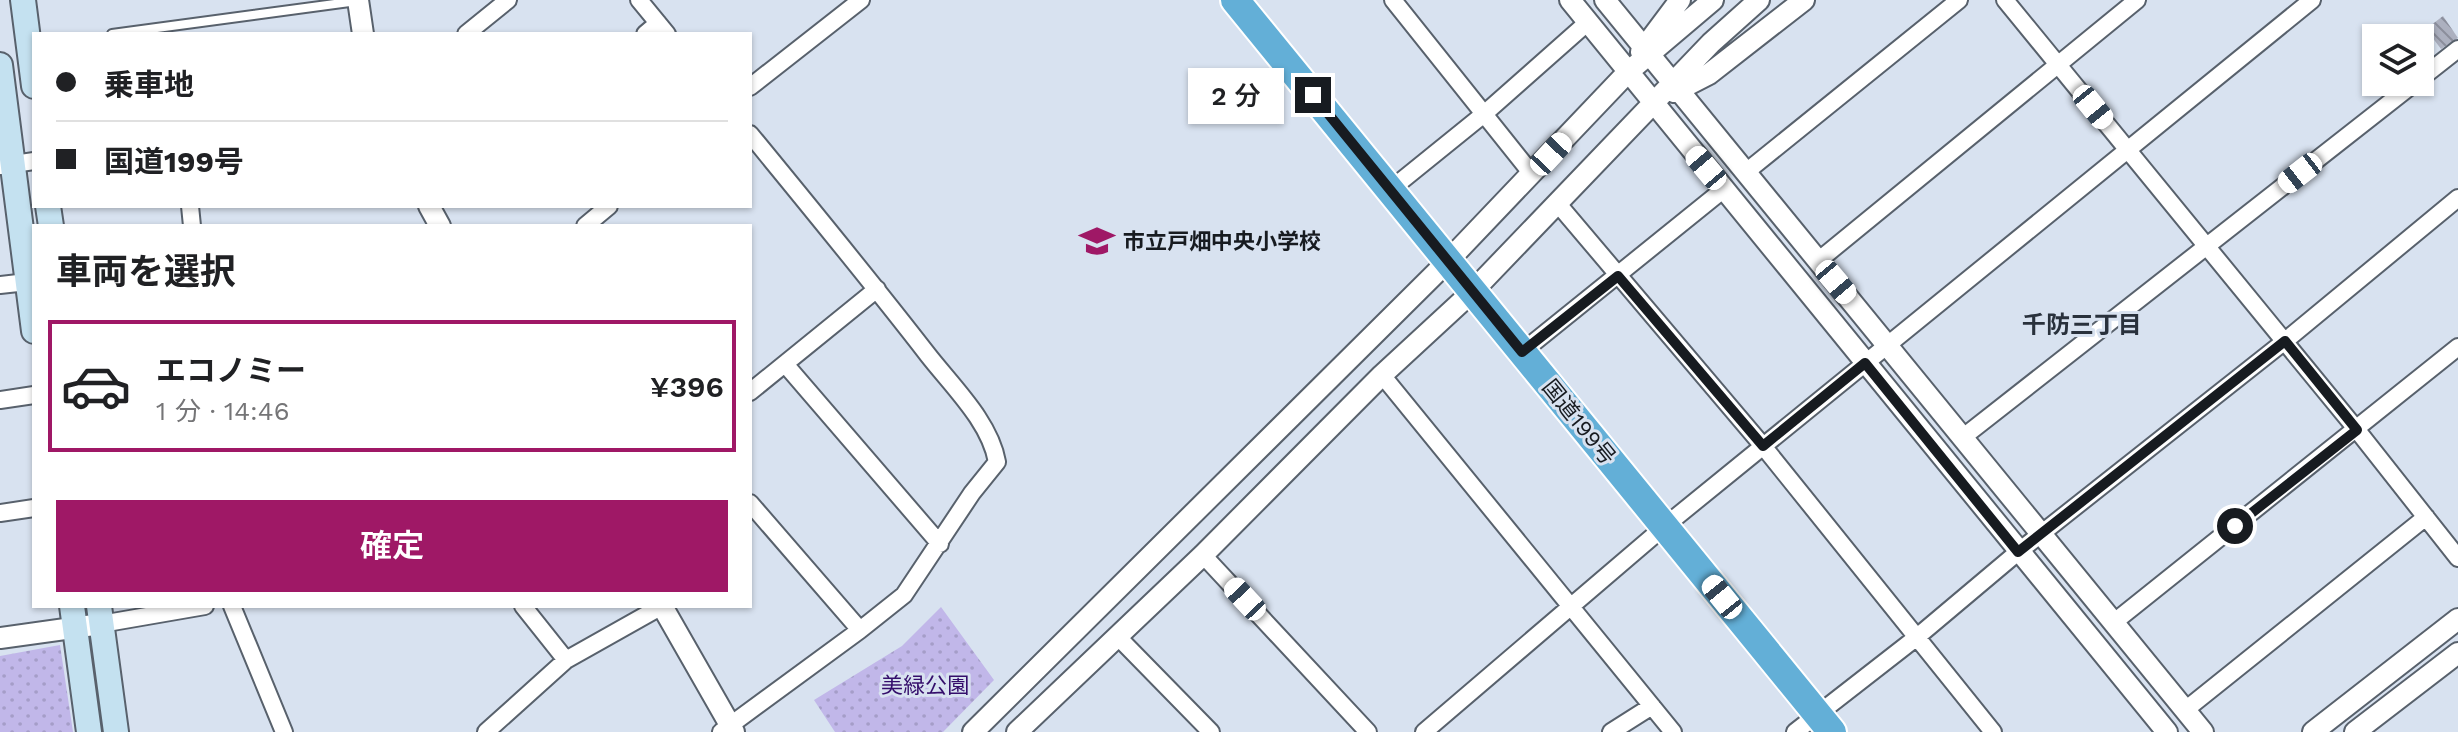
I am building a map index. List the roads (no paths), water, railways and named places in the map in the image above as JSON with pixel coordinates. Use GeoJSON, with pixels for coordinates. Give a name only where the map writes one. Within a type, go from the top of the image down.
{"type":"FeatureCollection","features":[{"type":"Feature","properties":{"kind":"highway","name":"国道199号"},"geometry":{"type":"LineString","coordinates":[[1235,0],[1825,724]]}},
{"type":"Feature","properties":{"kind":"main road"},"geometry":{"type":"LineString","coordinates":[[23,0],[32,45]]}},
{"type":"Feature","properties":{"kind":"main road"},"geometry":{"type":"LineString","coordinates":[[0,65],[16,164],[32,317]]}},
{"type":"Feature","properties":{"kind":"main road"},"geometry":{"type":"LineString","coordinates":[[100,615],[116,732]]}},
{"type":"Feature","properties":{"kind":"main road"},"geometry":{"type":"LineString","coordinates":[[73,617],[89,732]]}},
{"type":"Feature","properties":{"kind":"street"},"geometry":{"type":"LineString","coordinates":[[359,0],[363,32]]}},
{"type":"Feature","properties":{"kind":"street"},"geometry":{"type":"LineString","coordinates":[[468,32],[508,0]]}},
{"type":"Feature","properties":{"kind":"street"},"geometry":{"type":"LineString","coordinates":[[639,0],[657,30]]}},
{"type":"Feature","properties":{"kind":"street"},"geometry":{"type":"LineString","coordinates":[[752,85],[861,0]]}},
{"type":"Feature","properties":{"kind":"street"},"geometry":{"type":"LineString","coordinates":[[1393,0],[1532,174]]}},
{"type":"Feature","properties":{"kind":"street"},"geometry":{"type":"LineString","coordinates":[[1570,0],[2164,731]]}},
{"type":"Feature","properties":{"kind":"street"},"geometry":{"type":"LineString","coordinates":[[1605,0],[2203,732]]}},
{"type":"Feature","properties":{"kind":"street"},"geometry":{"type":"LineString","coordinates":[[973,732],[1448,261],[1628,72],[1647,50],[1680,0]]}},
{"type":"Feature","properties":{"kind":"street"},"geometry":{"type":"LineString","coordinates":[[1647,50],[1713,0]]}},
{"type":"Feature","properties":{"kind":"street"},"geometry":{"type":"LineString","coordinates":[[1678,86],[1732,23],[1759,0]]}},
{"type":"Feature","properties":{"kind":"street"},"geometry":{"type":"LineString","coordinates":[[1017,732],[1203,555],[1382,375],[1472,292],[1653,103],[1678,86],[1709,74],[1804,0]]}},
{"type":"Feature","properties":{"kind":"street"},"geometry":{"type":"LineString","coordinates":[[1746,172],[1959,0]]}},
{"type":"Feature","properties":{"kind":"street"},"geometry":{"type":"LineString","coordinates":[[2005,0],[2285,341],[2458,558]]}},
{"type":"Feature","properties":{"kind":"street"},"geometry":{"type":"LineString","coordinates":[[1818,261],[2137,0]]}},
{"type":"Feature","properties":{"kind":"street"},"geometry":{"type":"LineString","coordinates":[[1424,732],[1665,526],[2312,0]]}},
{"type":"Feature","properties":{"kind":"street"},"geometry":{"type":"LineString","coordinates":[[1390,190],[1484,114],[1588,22]]}},
{"type":"Feature","properties":{"kind":"street"},"geometry":{"type":"LineString","coordinates":[[2434,68],[2458,49]]}},
{"type":"Feature","properties":{"kind":"street"},"geometry":{"type":"LineString","coordinates":[[1962,438],[2398,96]]}},
{"type":"Feature","properties":{"kind":"street"},"geometry":{"type":"LineString","coordinates":[[663,608],[729,730],[904,595],[972,493],[997,462],[994,444],[978,419],[752,136]]}},
{"type":"Feature","properties":{"kind":"street"},"geometry":{"type":"LineString","coordinates":[[1522,352],[1724,189]]}},
{"type":"Feature","properties":{"kind":"street"},"geometry":{"type":"LineString","coordinates":[[1795,732],[1825,724],[1917,637],[2018,552],[2285,341],[2458,198]]}},
{"type":"Feature","properties":{"kind":"street"},"geometry":{"type":"LineString","coordinates":[[1558,204],[1763,446],[1993,732]]}},
{"type":"Feature","properties":{"kind":"street"},"geometry":{"type":"LineString","coordinates":[[587,224],[607,208]]}},
{"type":"Feature","properties":{"kind":"street"},"geometry":{"type":"LineString","coordinates":[[0,285],[27,282]]}},
{"type":"Feature","properties":{"kind":"street"},"geometry":{"type":"LineString","coordinates":[[752,390],[877,289]]}},
{"type":"Feature","properties":{"kind":"street"},"geometry":{"type":"LineString","coordinates":[[2113,623],[2458,347]]}},
{"type":"Feature","properties":{"kind":"street"},"geometry":{"type":"LineString","coordinates":[[785,364],[940,544]]}},
{"type":"Feature","properties":{"kind":"street"},"geometry":{"type":"LineString","coordinates":[[1382,375],[1673,732]]}},
{"type":"Feature","properties":{"kind":"street"},"geometry":{"type":"LineString","coordinates":[[0,400],[32,395]]}},
{"type":"Feature","properties":{"kind":"street"},"geometry":{"type":"LineString","coordinates":[[752,505],[860,630]]}},
{"type":"Feature","properties":{"kind":"street"},"geometry":{"type":"LineString","coordinates":[[0,513],[32,508]]}},
{"type":"Feature","properties":{"kind":"street"},"geometry":{"type":"LineString","coordinates":[[2184,711],[2426,517]]}},
{"type":"Feature","properties":{"kind":"street"},"geometry":{"type":"LineString","coordinates":[[1203,555],[1368,732]]}},
{"type":"Feature","properties":{"kind":"street"},"geometry":{"type":"LineString","coordinates":[[0,638],[73,617],[182,608]]}},
{"type":"Feature","properties":{"kind":"street"},"geometry":{"type":"LineString","coordinates":[[233,608],[284,732]]}},
{"type":"Feature","properties":{"kind":"street"},"geometry":{"type":"LineString","coordinates":[[525,608],[566,660]]}},
{"type":"Feature","properties":{"kind":"street"},"geometry":{"type":"LineString","coordinates":[[486,732],[566,660],[658,608]]}},
{"type":"Feature","properties":{"kind":"street"},"geometry":{"type":"LineString","coordinates":[[2313,732],[2458,619]]}},
{"type":"Feature","properties":{"kind":"street"},"geometry":{"type":"LineString","coordinates":[[1117,636],[1211,732]]}},
{"type":"Feature","properties":{"kind":"street"},"geometry":{"type":"LineString","coordinates":[[2355,732],[2458,653]]}},
{"type":"Feature","properties":{"kind":"street"},"geometry":{"type":"LineString","coordinates":[[1611,732],[1652,706]]}},
{"type":"Feature","properties":{"kind":"lane"},"geometry":{"type":"LineString","coordinates":[[127,32],[359,0]]}},
{"type":"Feature","properties":{"kind":"place","name":"市立戸畑中央小学校"},"geometry":{"type":"Point","coordinates":[1097,241]}},
{"type":"Feature","properties":{"kind":"district","name":"千防三丁目"},"geometry":{"type":"Point","coordinates":[2082,325]}},
{"type":"Feature","properties":{"kind":"park label","name":"美緑公園"},"geometry":{"type":"Point","coordinates":[925,685]}}]}
